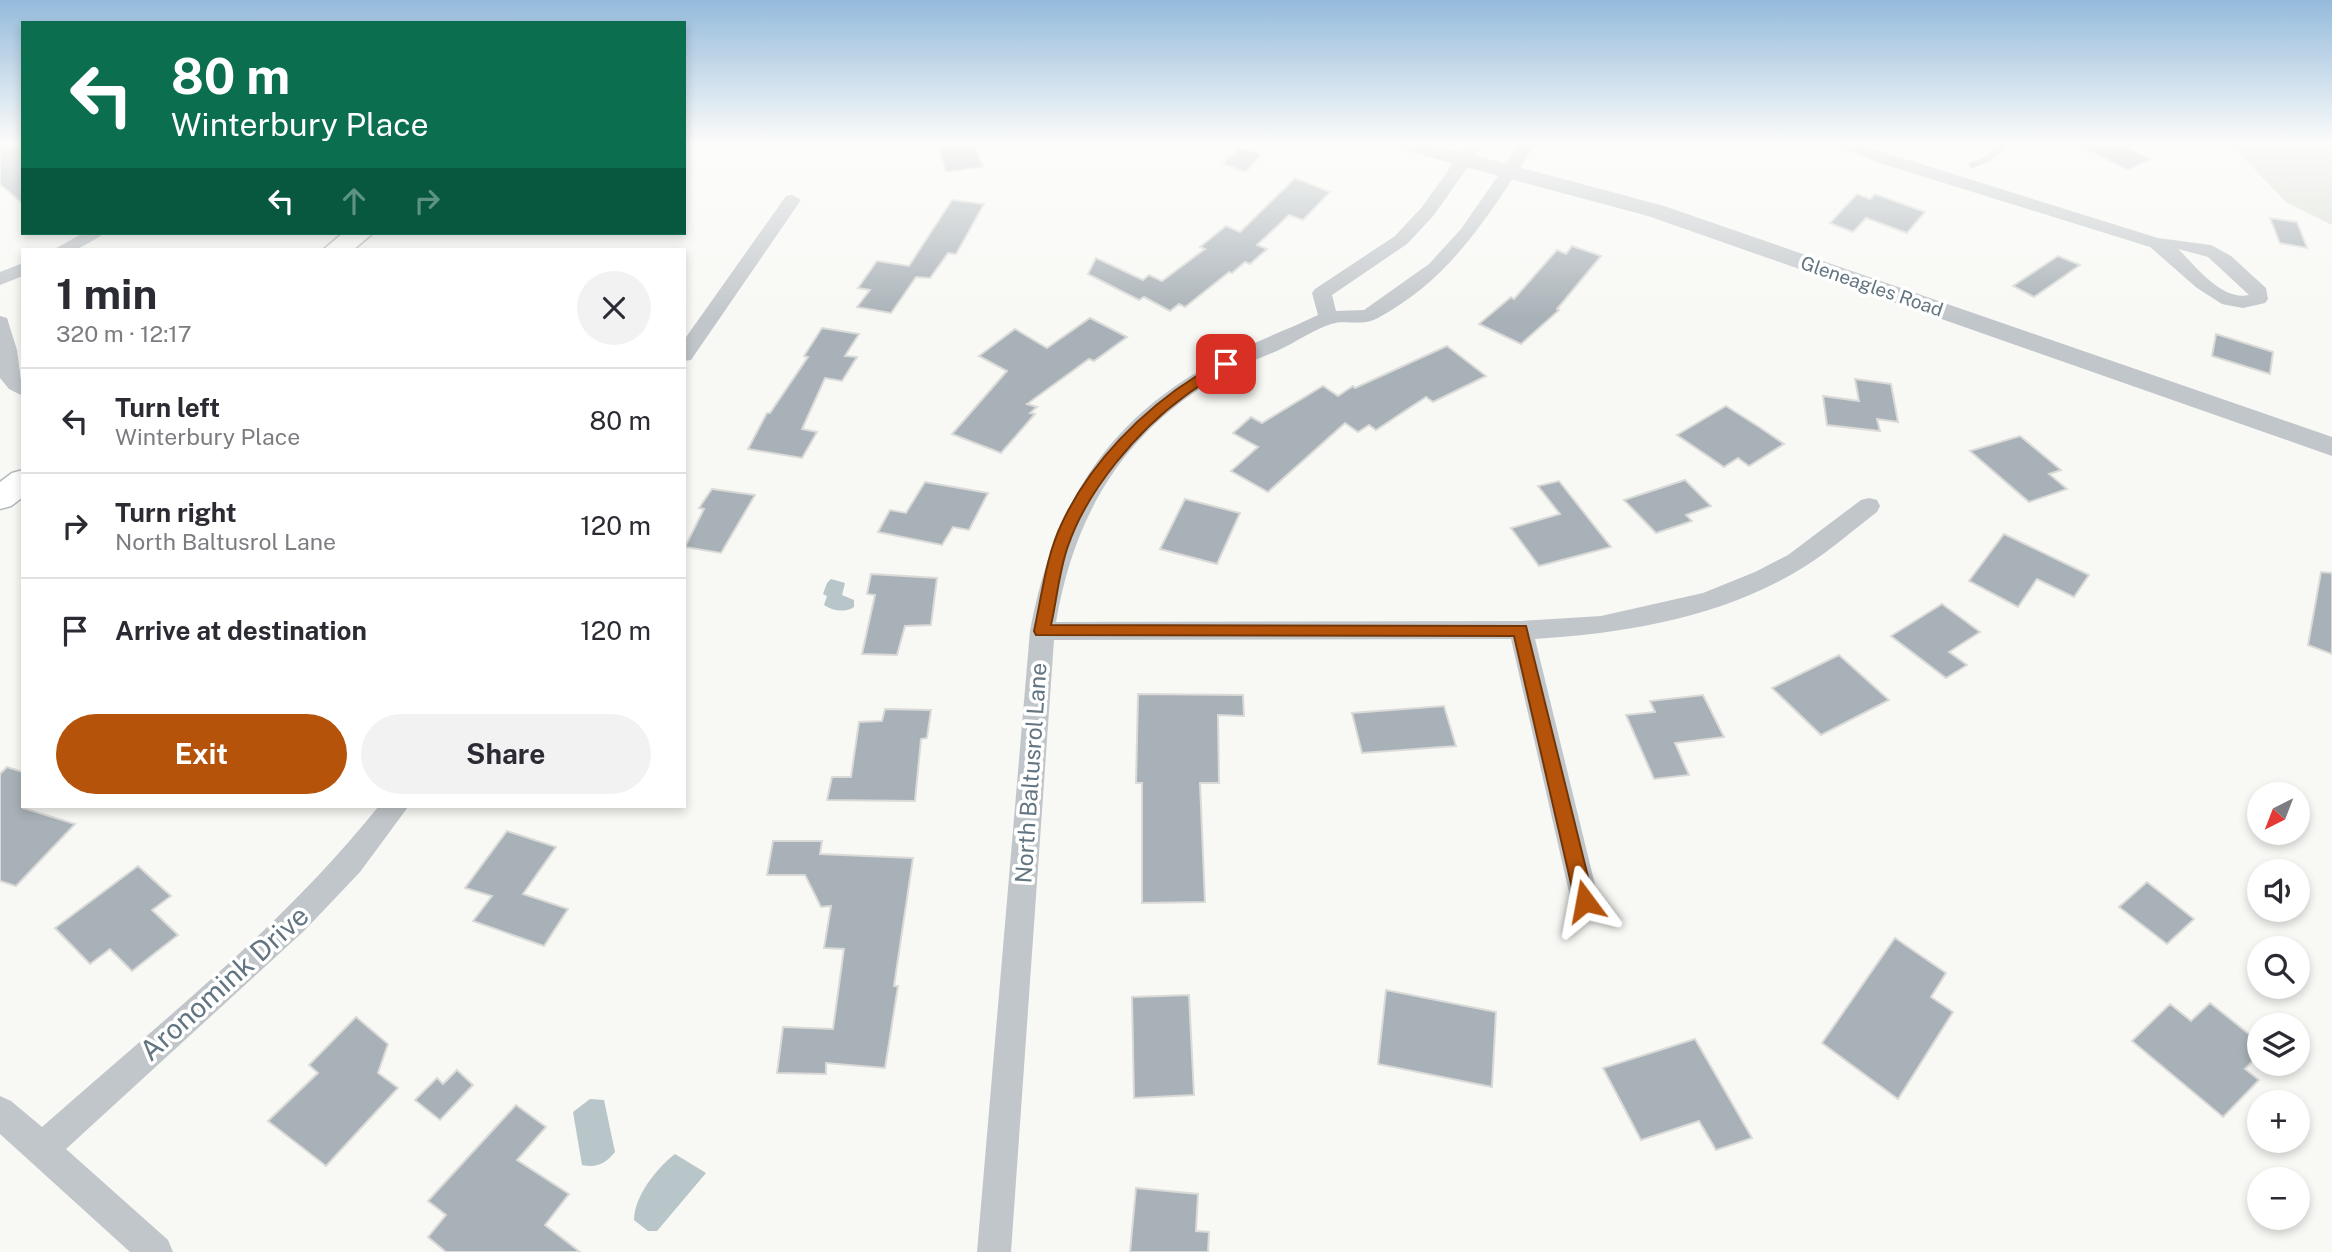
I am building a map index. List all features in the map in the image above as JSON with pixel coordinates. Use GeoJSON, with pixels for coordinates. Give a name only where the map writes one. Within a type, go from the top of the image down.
{"type":"FeatureCollection","features":[{"type":"Feature","properties":{"kind":"main road"},"geometry":{"type":"LineString","coordinates":[[339,248],[357,235]]}},
{"type":"Feature","properties":{"kind":"main road"},"geometry":{"type":"LineString","coordinates":[[0,498],[21,482]]}},
{"type":"Feature","properties":{"kind":"street"},"geometry":{"type":"LineString","coordinates":[[686,352],[790,202]]}},
{"type":"Feature","properties":{"kind":"street"},"geometry":{"type":"LineString","coordinates":[[1434,202],[1401,240],[1322,293],[1328,317],[1367,316],[1443,261],[1475,224],[1489,202]]}},
{"type":"Feature","properties":{"kind":"street","name":"Gleneagles Road"},"geometry":{"type":"LineString","coordinates":[[1623,202],[1706,228],[2332,447]]}},
{"type":"Feature","properties":{"kind":"street"},"geometry":{"type":"LineString","coordinates":[[2026,202],[2157,243],[2173,252],[2213,293],[2231,301],[2249,303],[2258,299],[2259,292],[2217,253],[2190,244],[2157,243]]}},
{"type":"Feature","properties":{"kind":"street"},"geometry":{"type":"LineString","coordinates":[[66,248],[93,235]]}},
{"type":"Feature","properties":{"kind":"street"},"geometry":{"type":"LineString","coordinates":[[0,279],[21,270]]}},
{"type":"Feature","properties":{"kind":"street","name":"North Baltusrol Lane"},"geometry":{"type":"LineString","coordinates":[[993,1252],[1042,631],[1059,548],[1070,522],[1093,483],[1112,456],[1145,421],[1212,372],[1328,317]]}},
{"type":"Feature","properties":{"kind":"street"},"geometry":{"type":"LineString","coordinates":[[0,322],[9,352],[5,369],[13,383],[21,388]]}},
{"type":"Feature","properties":{"kind":"street"},"geometry":{"type":"LineString","coordinates":[[1042,631],[1521,630],[1601,625],[1709,601],[1763,578],[1796,561],[1869,506]]}},
{"type":"Feature","properties":{"kind":"street"},"geometry":{"type":"LineString","coordinates":[[1521,630],[1585,901]]}},
{"type":"Feature","properties":{"kind":"street","name":"Aronomink Drive"},"geometry":{"type":"LineString","coordinates":[[42,1149],[294,922],[350,863],[393,808]]}},
{"type":"Feature","properties":{"kind":"street"},"geometry":{"type":"LineString","coordinates":[[0,1112],[156,1252]]}},
{"type":"Feature","properties":{"kind":"shaded area"},"geometry":{"type":"Polygon","coordinates":[[[2287,202],[2332,202],[2332,225],[2287,202]]]}},
{"type":"Feature","properties":{"kind":"shaded area"},"geometry":{"type":"Polygon","coordinates":[[[831,579],[845,583],[842,595],[854,600],[854,607],[839,610],[824,605],[827,596],[823,594],[831,579]]]}},
{"type":"Feature","properties":{"kind":"shaded area"},"geometry":{"type":"Polygon","coordinates":[[[590,1099],[604,1100],[615,1152],[608,1160],[592,1166],[582,1165],[573,1112],[590,1099]]]}},
{"type":"Feature","properties":{"kind":"shaded area"},"geometry":{"type":"Polygon","coordinates":[[[675,1154],[706,1173],[657,1231],[648,1231],[634,1220],[638,1202],[654,1175],[675,1154]]]}},
{"type":"Feature","properties":{"kind":"building"},"geometry":{"type":"Polygon","coordinates":[[[950,202],[984,204],[956,254],[948,253],[930,278],[916,277],[891,313],[857,307],[870,290],[858,288],[877,261],[909,266],[950,202]]]}},
{"type":"Feature","properties":{"kind":"building"},"geometry":{"type":"Polygon","coordinates":[[[1270,202],[1320,202],[1303,220],[1289,215],[1257,245],[1267,249],[1250,264],[1245,262],[1232,273],[1229,272],[1185,307],[1179,304],[1170,311],[1144,297],[1139,300],[1088,274],[1096,258],[1143,280],[1149,275],[1162,281],[1205,249],[1200,247],[1226,226],[1240,232],[1270,202]]]}},
{"type":"Feature","properties":{"kind":"building"},"geometry":{"type":"Polygon","coordinates":[[[1849,202],[1898,202],[1925,212],[1907,233],[1866,218],[1853,232],[1830,223],[1849,202]]]}},
{"type":"Feature","properties":{"kind":"building"},"geometry":{"type":"Polygon","coordinates":[[[2270,218],[2297,222],[2307,248],[2280,243],[2270,218]]]}},
{"type":"Feature","properties":{"kind":"building"},"geometry":{"type":"Polygon","coordinates":[[[1572,246],[1601,256],[1557,309],[1559,310],[1521,344],[1479,324],[1511,297],[1514,299],[1557,250],[1566,254],[1572,246]]]}},
{"type":"Feature","properties":{"kind":"building"},"geometry":{"type":"Polygon","coordinates":[[[2058,256],[2080,265],[2034,297],[2013,286],[2058,256]]]}},
{"type":"Feature","properties":{"kind":"building"},"geometry":{"type":"Polygon","coordinates":[[[1090,318],[1127,337],[1094,361],[1089,359],[1027,404],[1037,407],[1030,413],[1035,414],[1001,453],[952,434],[1007,371],[979,356],[1015,329],[1047,348],[1090,318]]]}},
{"type":"Feature","properties":{"kind":"building"},"geometry":{"type":"Polygon","coordinates":[[[822,328],[859,334],[845,356],[857,357],[842,381],[825,378],[802,429],[817,432],[802,458],[748,449],[767,413],[770,413],[808,357],[804,356],[822,328]]]}},
{"type":"Feature","properties":{"kind":"building"},"geometry":{"type":"Polygon","coordinates":[[[2216,334],[2273,352],[2270,374],[2212,356],[2216,334]]]}},
{"type":"Feature","properties":{"kind":"building"},"geometry":{"type":"Polygon","coordinates":[[[1447,346],[1486,376],[1433,402],[1426,397],[1376,430],[1369,425],[1358,432],[1345,423],[1268,492],[1231,471],[1258,447],[1233,433],[1251,417],[1262,423],[1323,386],[1338,396],[1353,386],[1355,388],[1447,346]]]}},
{"type":"Feature","properties":{"kind":"building"},"geometry":{"type":"Polygon","coordinates":[[[1855,379],[1891,384],[1898,422],[1877,419],[1880,431],[1827,425],[1823,396],[1859,401],[1855,379]]]}},
{"type":"Feature","properties":{"kind":"building"},"geometry":{"type":"Polygon","coordinates":[[[1726,406],[1784,444],[1749,466],[1738,458],[1724,467],[1677,435],[1726,406]]]}},
{"type":"Feature","properties":{"kind":"building"},"geometry":{"type":"Polygon","coordinates":[[[2020,436],[2061,470],[2049,474],[2067,489],[2029,502],[1970,451],[2020,436]]]}},
{"type":"Feature","properties":{"kind":"building"},"geometry":{"type":"Polygon","coordinates":[[[1685,480],[1711,506],[1686,515],[1692,521],[1656,533],[1624,500],[1685,480]]]}},
{"type":"Feature","properties":{"kind":"building"},"geometry":{"type":"Polygon","coordinates":[[[1559,481],[1611,547],[1539,566],[1511,528],[1560,514],[1538,486],[1559,481]]]}},
{"type":"Feature","properties":{"kind":"building"},"geometry":{"type":"Polygon","coordinates":[[[925,482],[988,493],[969,530],[953,527],[942,545],[878,532],[890,510],[906,513],[925,482]]]}},
{"type":"Feature","properties":{"kind":"building"},"geometry":{"type":"Polygon","coordinates":[[[712,489],[755,495],[721,553],[686,547],[704,509],[699,508],[712,489]]]}},
{"type":"Feature","properties":{"kind":"building"},"geometry":{"type":"Polygon","coordinates":[[[1185,499],[1240,513],[1217,564],[1160,549],[1185,499]]]}},
{"type":"Feature","properties":{"kind":"building"},"geometry":{"type":"Polygon","coordinates":[[[2004,534],[2089,575],[2074,597],[2037,579],[2018,607],[1969,581],[2004,534]]]}},
{"type":"Feature","properties":{"kind":"building"},"geometry":{"type":"Polygon","coordinates":[[[2321,572],[2332,573],[2332,654],[2308,645],[2321,572]]]}},
{"type":"Feature","properties":{"kind":"building"},"geometry":{"type":"Polygon","coordinates":[[[871,574],[937,578],[931,625],[905,626],[897,655],[862,654],[875,595],[867,594],[871,574]]]}},
{"type":"Feature","properties":{"kind":"building"},"geometry":{"type":"Polygon","coordinates":[[[1942,604],[1980,632],[1949,652],[1967,665],[1946,678],[1891,636],[1942,604]]]}},
{"type":"Feature","properties":{"kind":"building"},"geometry":{"type":"Polygon","coordinates":[[[1839,655],[1889,700],[1821,735],[1772,688],[1839,655]]]}},
{"type":"Feature","properties":{"kind":"building"},"geometry":{"type":"Polygon","coordinates":[[[1138,694],[1243,695],[1244,716],[1218,715],[1219,783],[1200,783],[1205,902],[1142,903],[1142,783],[1136,783],[1138,694]]]}},
{"type":"Feature","properties":{"kind":"building"},"geometry":{"type":"Polygon","coordinates":[[[1703,695],[1724,737],[1675,743],[1689,775],[1654,779],[1626,715],[1655,712],[1650,701],[1703,695]]]}},
{"type":"Feature","properties":{"kind":"building"},"geometry":{"type":"Polygon","coordinates":[[[1444,706],[1456,746],[1362,753],[1352,713],[1444,706]]]}},
{"type":"Feature","properties":{"kind":"building"},"geometry":{"type":"Polygon","coordinates":[[[885,709],[931,710],[927,738],[921,739],[915,801],[827,800],[832,777],[851,777],[859,722],[882,721],[885,709]]]}},
{"type":"Feature","properties":{"kind":"building"},"geometry":{"type":"Polygon","coordinates":[[[7,767],[21,771],[21,808],[75,824],[16,886],[0,881],[0,774],[7,767]]]}},
{"type":"Feature","properties":{"kind":"building"},"geometry":{"type":"Polygon","coordinates":[[[507,831],[556,847],[523,894],[568,909],[544,946],[473,921],[492,896],[465,888],[507,831]]]}},
{"type":"Feature","properties":{"kind":"building"},"geometry":{"type":"Polygon","coordinates":[[[773,841],[822,841],[820,854],[913,858],[885,1068],[826,1063],[826,1074],[777,1073],[783,1027],[833,1029],[844,949],[824,948],[831,906],[821,907],[805,875],[767,875],[773,841]]]}},
{"type":"Feature","properties":{"kind":"building"},"geometry":{"type":"Polygon","coordinates":[[[138,866],[171,896],[152,910],[178,935],[132,971],[110,949],[90,964],[55,928],[138,866]]]}},
{"type":"Feature","properties":{"kind":"building"},"geometry":{"type":"Polygon","coordinates":[[[2147,882],[2194,919],[2167,944],[2119,907],[2147,882]]]}},
{"type":"Feature","properties":{"kind":"building"},"geometry":{"type":"Polygon","coordinates":[[[1895,938],[1946,973],[1931,997],[1953,1012],[1898,1099],[1822,1043],[1895,938]]]}},
{"type":"Feature","properties":{"kind":"building"},"geometry":{"type":"Polygon","coordinates":[[[1386,990],[1496,1012],[1492,1087],[1378,1064],[1386,990]]]}},
{"type":"Feature","properties":{"kind":"building"},"geometry":{"type":"Polygon","coordinates":[[[1189,995],[1194,1095],[1134,1098],[1132,997],[1189,995]]]}},
{"type":"Feature","properties":{"kind":"building"},"geometry":{"type":"Polygon","coordinates":[[[2210,1003],[2247,1032],[2245,1069],[2247,1076],[2254,1076],[2259,1080],[2223,1117],[2132,1041],[2170,1004],[2191,1021],[2210,1003]]]}},
{"type":"Feature","properties":{"kind":"building"},"geometry":{"type":"Polygon","coordinates":[[[356,1017],[388,1044],[378,1073],[398,1088],[326,1166],[268,1121],[318,1073],[309,1065],[356,1017]]]}},
{"type":"Feature","properties":{"kind":"building"},"geometry":{"type":"Polygon","coordinates":[[[1695,1039],[1752,1138],[1716,1150],[1699,1121],[1641,1140],[1603,1068],[1695,1039]]]}},
{"type":"Feature","properties":{"kind":"building"},"geometry":{"type":"Polygon","coordinates":[[[457,1070],[473,1085],[440,1120],[415,1100],[437,1078],[443,1084],[457,1070]]]}},
{"type":"Feature","properties":{"kind":"building"},"geometry":{"type":"Polygon","coordinates":[[[516,1105],[546,1127],[517,1160],[569,1194],[545,1225],[580,1252],[446,1252],[428,1237],[446,1215],[428,1201],[516,1105]]]}},
{"type":"Feature","properties":{"kind":"building"},"geometry":{"type":"Polygon","coordinates":[[[1136,1188],[1198,1194],[1196,1231],[1209,1232],[1208,1252],[1130,1252],[1136,1188]]]}},
{"type":"Feature","properties":{"kind":"route"},"geometry":{"type":"LineString","coordinates":[[1226,364],[1180,393],[1145,421],[1112,456],[1093,483],[1070,522],[1059,548],[1042,631],[1521,630],[1585,901]]}}]}
